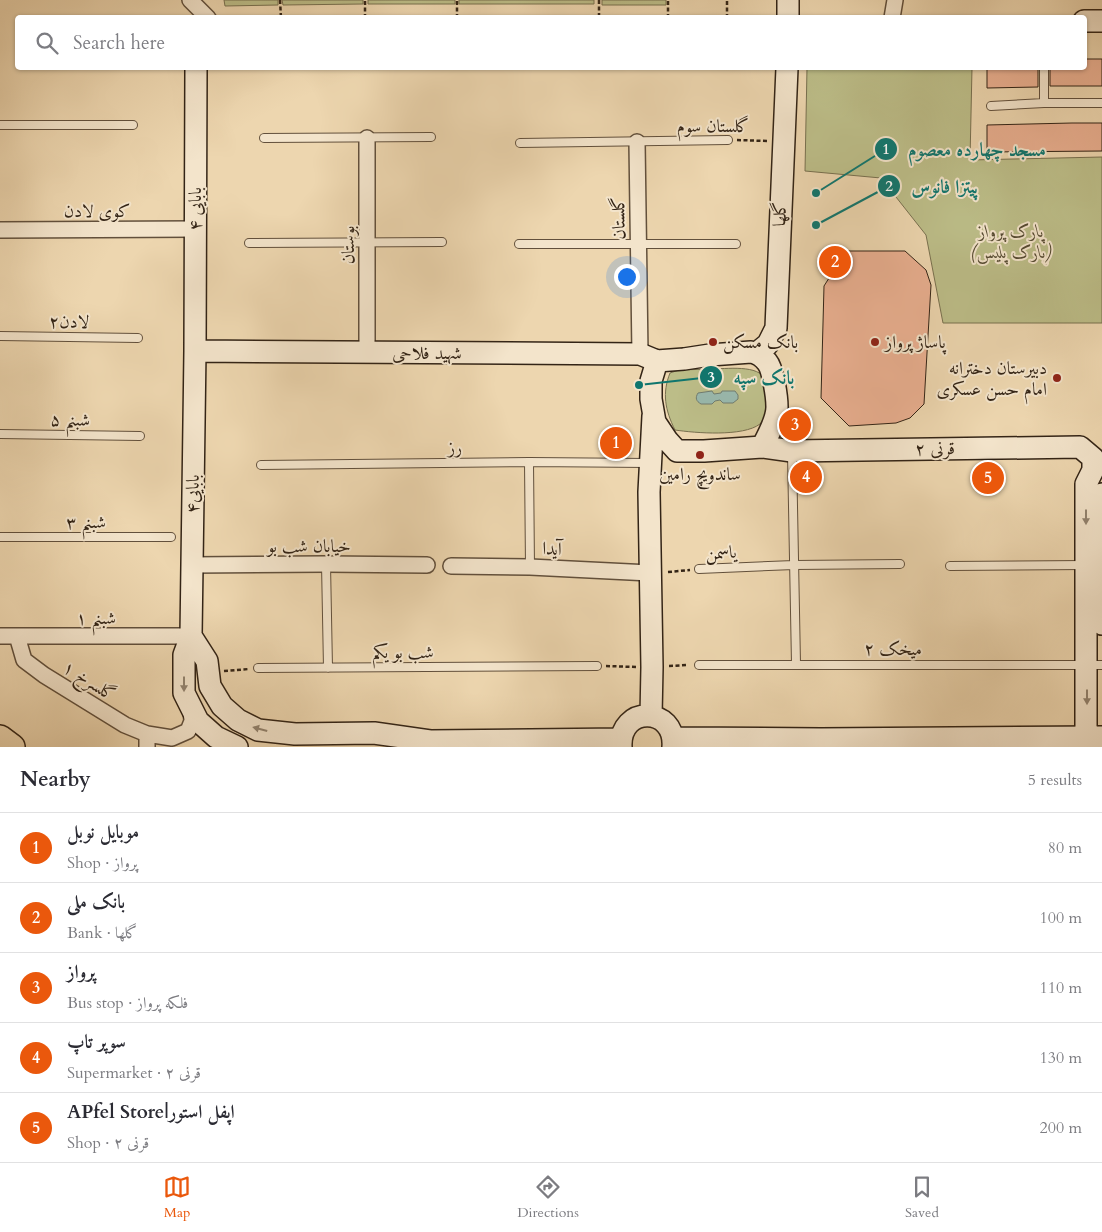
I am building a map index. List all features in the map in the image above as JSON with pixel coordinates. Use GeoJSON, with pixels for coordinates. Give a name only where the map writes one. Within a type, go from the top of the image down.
{"type":"FeatureCollection","features":[{"type":"Feature","properties":{"kind":"main road"},"geometry":{"type":"LineString","coordinates":[[0,738],[12,747]]}},
{"type":"Feature","properties":{"kind":"street"},"geometry":{"type":"LineString","coordinates":[[190,0],[205,15]]}},
{"type":"Feature","properties":{"kind":"street"},"geometry":{"type":"LineString","coordinates":[[788,0],[788,15]]}},
{"type":"Feature","properties":{"kind":"street"},"geometry":{"type":"LineString","coordinates":[[892,15],[895,0]]}},
{"type":"Feature","properties":{"kind":"street"},"geometry":{"type":"LineString","coordinates":[[1087,21],[1102,21]]}},
{"type":"Feature","properties":{"kind":"street","name":"بابایی ۴"},"geometry":{"type":"LineString","coordinates":[[195,351],[196,70]]}},
{"type":"Feature","properties":{"kind":"street","name":"گلها"},"geometry":{"type":"LineString","coordinates":[[758,353],[768,344],[776,328],[786,70]]}},
{"type":"Feature","properties":{"kind":"street","name":"بوستان"},"geometry":{"type":"LineString","coordinates":[[367,138],[367,352]]}},
{"type":"Feature","properties":{"kind":"street","name":"گلستان"},"geometry":{"type":"LineString","coordinates":[[637,142],[638,244],[649,358]]}},
{"type":"Feature","properties":{"kind":"street","name":"کوی لادن"},"geometry":{"type":"LineString","coordinates":[[0,230],[195,229]]}},
{"type":"Feature","properties":{"kind":"street","name":"شهید فلاحی"},"geometry":{"type":"LineString","coordinates":[[195,351],[367,352],[649,358]]}},
{"type":"Feature","properties":{"kind":"street","name":"بابایی۴"},"geometry":{"type":"LineString","coordinates":[[195,351],[191,636],[184,655],[184,693],[198,722],[216,737],[237,747]]}},
{"type":"Feature","properties":{"kind":"street"},"geometry":{"type":"LineString","coordinates":[[649,492],[660,464],[677,451],[704,451],[762,446],[770,431],[777,408],[774,382],[768,363],[758,353],[710,355],[684,359],[649,358],[651,399],[655,422],[677,451]]}},
{"type":"Feature","properties":{"kind":"street"},"geometry":{"type":"LineString","coordinates":[[651,716],[649,492],[653,410]]}},
{"type":"Feature","properties":{"kind":"street","name":"قرنی ۲"},"geometry":{"type":"LineString","coordinates":[[762,446],[792,451],[1080,448],[1098,468]]}},
{"type":"Feature","properties":{"kind":"street"},"geometry":{"type":"LineString","coordinates":[[1098,468],[1086,484],[1102,624]]}},
{"type":"Feature","properties":{"kind":"street"},"geometry":{"type":"LineString","coordinates":[[191,636],[207,661],[210,686],[222,706],[238,720],[258,730],[295,734],[374,733],[430,741],[502,744],[621,743],[623,731],[628,724],[635,718],[651,716],[659,718],[671,730],[673,743],[1095,740],[1096,564],[1102,494]]}},
{"type":"Feature","properties":{"kind":"street","name":"خیابان شب بو"},"geometry":{"type":"LineString","coordinates":[[192,565],[427,565]]}},
{"type":"Feature","properties":{"kind":"street","name":"آیدا"},"geometry":{"type":"LineString","coordinates":[[451,566],[530,567],[650,573]]}},
{"type":"Feature","properties":{"kind":"street","name":"شبنم ۱"},"geometry":{"type":"LineString","coordinates":[[0,636],[191,636]]}},
{"type":"Feature","properties":{"kind":"street","name":"گلسرخ ۱"},"geometry":{"type":"LineString","coordinates":[[18,636],[24,660],[44,675],[125,725],[147,741],[172,738],[188,731],[192,721],[191,707]]}},
{"type":"Feature","properties":{"kind":"street"},"geometry":{"type":"LineString","coordinates":[[388,747],[430,741]]}},
{"type":"Feature","properties":{"kind":"lane"},"geometry":{"type":"LineString","coordinates":[[1044,70],[1044,103]]}},
{"type":"Feature","properties":{"kind":"lane"},"geometry":{"type":"LineString","coordinates":[[991,106],[1044,103],[1102,103]]}},
{"type":"Feature","properties":{"kind":"lane"},"geometry":{"type":"LineString","coordinates":[[0,125],[133,125]]}},
{"type":"Feature","properties":{"kind":"lane"},"geometry":{"type":"LineString","coordinates":[[264,138],[431,137]]}},
{"type":"Feature","properties":{"kind":"lane","name":"گلستان سوم"},"geometry":{"type":"LineString","coordinates":[[520,143],[728,140]]}},
{"type":"Feature","properties":{"kind":"lane"},"geometry":{"type":"LineString","coordinates":[[249,243],[442,242]]}},
{"type":"Feature","properties":{"kind":"lane"},"geometry":{"type":"LineString","coordinates":[[519,244],[736,244]]}},
{"type":"Feature","properties":{"kind":"lane","name":"لادن۲"},"geometry":{"type":"LineString","coordinates":[[0,336],[138,338]]}},
{"type":"Feature","properties":{"kind":"lane","name":"شبنم ۵"},"geometry":{"type":"LineString","coordinates":[[0,434],[140,436]]}},
{"type":"Feature","properties":{"kind":"lane"},"geometry":{"type":"LineString","coordinates":[[792,451],[796,664]]}},
{"type":"Feature","properties":{"kind":"lane"},"geometry":{"type":"LineString","coordinates":[[529,462],[530,567]]}},
{"type":"Feature","properties":{"kind":"lane","name":"رز"},"geometry":{"type":"LineString","coordinates":[[261,465],[529,462],[651,463]]}},
{"type":"Feature","properties":{"kind":"lane","name":"شبنم ۳"},"geometry":{"type":"LineString","coordinates":[[0,536],[171,537]]}},
{"type":"Feature","properties":{"kind":"lane"},"geometry":{"type":"LineString","coordinates":[[326,564],[328,668]]}},
{"type":"Feature","properties":{"kind":"lane","name":"یاسمن"},"geometry":{"type":"LineString","coordinates":[[699,569],[794,564],[900,564]]}},
{"type":"Feature","properties":{"kind":"lane"},"geometry":{"type":"LineString","coordinates":[[950,566],[1096,564]]}},
{"type":"Feature","properties":{"kind":"lane","name":"میخک ۲"},"geometry":{"type":"LineString","coordinates":[[699,665],[1094,665]]}},
{"type":"Feature","properties":{"kind":"lane","name":"شب بو یکم"},"geometry":{"type":"LineString","coordinates":[[258,668],[597,666]]}},
{"type":"Feature","properties":{"kind":"path"},"geometry":{"type":"LineString","coordinates":[[280,0],[281,15]]}},
{"type":"Feature","properties":{"kind":"path"},"geometry":{"type":"LineString","coordinates":[[365,0],[365,15]]}},
{"type":"Feature","properties":{"kind":"path"},"geometry":{"type":"LineString","coordinates":[[457,0],[457,15]]}},
{"type":"Feature","properties":{"kind":"path"},"geometry":{"type":"LineString","coordinates":[[598,0],[599,15]]}},
{"type":"Feature","properties":{"kind":"path"},"geometry":{"type":"LineString","coordinates":[[668,0],[668,15]]}},
{"type":"Feature","properties":{"kind":"path"},"geometry":{"type":"LineString","coordinates":[[727,0],[727,15]]}},
{"type":"Feature","properties":{"kind":"path","name":"گلستان سوم"},"geometry":{"type":"LineString","coordinates":[[728,140],[783,142]]}},
{"type":"Feature","properties":{"kind":"path","name":"یاسمن"},"geometry":{"type":"LineString","coordinates":[[650,573],[699,569]]}},
{"type":"Feature","properties":{"kind":"path"},"geometry":{"type":"LineString","coordinates":[[597,666],[652,667],[699,665]]}},
{"type":"Feature","properties":{"kind":"path"},"geometry":{"type":"LineString","coordinates":[[208,673],[258,668]]}},
{"type":"Feature","properties":{"kind":"green space"},"geometry":{"type":"Polygon","coordinates":[[[224,0],[278,0],[278,5],[225,6],[224,0]]]}},
{"type":"Feature","properties":{"kind":"green space"},"geometry":{"type":"Polygon","coordinates":[[[282,0],[363,0],[363,4],[283,5],[282,0]]]}},
{"type":"Feature","properties":{"kind":"green space"},"geometry":{"type":"Polygon","coordinates":[[[368,0],[455,0],[455,4],[368,4],[368,0]]]}},
{"type":"Feature","properties":{"kind":"green space"},"geometry":{"type":"Polygon","coordinates":[[[459,0],[594,0],[594,4],[459,4],[459,0]]]}},
{"type":"Feature","properties":{"kind":"green space"},"geometry":{"type":"Polygon","coordinates":[[[602,0],[666,0],[666,5],[602,5],[602,0]]]}},
{"type":"Feature","properties":{"kind":"green space","name":"پارک پرواز (پارک پلیس)"},"geometry":{"type":"Polygon","coordinates":[[[807,70],[972,70],[970,160],[1102,157],[1102,323],[943,323],[926,235],[881,178],[805,171],[807,70]]]}},
{"type":"Feature","properties":{"kind":"green space"},"geometry":{"type":"Polygon","coordinates":[[[749,369],[762,375],[765,380],[768,415],[760,424],[742,431],[719,433],[675,430],[667,408],[665,395],[670,373],[679,370],[749,369]]]}},
{"type":"Feature","properties":{"kind":"water"},"geometry":{"type":"Polygon","coordinates":[[[712,391],[714,394],[721,393],[722,391],[735,391],[738,399],[733,403],[723,403],[720,400],[712,404],[701,404],[697,401],[698,393],[712,391]]]}},
{"type":"Feature","properties":{"kind":"building"},"geometry":{"type":"Polygon","coordinates":[[[1087,59],[1102,59],[1102,86],[1050,86],[1050,70],[1087,70],[1087,59]]]}},
{"type":"Feature","properties":{"kind":"building"},"geometry":{"type":"Polygon","coordinates":[[[987,70],[1038,70],[1038,87],[987,88],[987,70]]]}},
{"type":"Feature","properties":{"kind":"building"},"geometry":{"type":"Polygon","coordinates":[[[1102,123],[1102,151],[987,152],[987,125],[1102,123]]]}},
{"type":"Feature","properties":{"kind":"building","name":"پاساژ پرواز"},"geometry":{"type":"Polygon","coordinates":[[[846,251],[905,251],[926,270],[931,285],[924,404],[910,418],[896,423],[849,426],[821,398],[824,286],[846,251]]]}},
{"type":"Feature","properties":{"kind":"place","name":"مسجد چهارده معصوم"},"geometry":{"type":"Point","coordinates":[816,193]}},
{"type":"Feature","properties":{"kind":"place","name":"پیتزا فانوس"},"geometry":{"type":"Point","coordinates":[816,225]}},
{"type":"Feature","properties":{"kind":"place","name":"بانک ملی"},"geometry":{"type":"Point","coordinates":[835,262]}},
{"type":"Feature","properties":{"kind":"place","name":"بانک مسکن"},"geometry":{"type":"Point","coordinates":[713,342]}},
{"type":"Feature","properties":{"kind":"place","name":"پاساژ پرواز"},"geometry":{"type":"Point","coordinates":[875,342]}},
{"type":"Feature","properties":{"kind":"place","name":"دبیرستان دخترانه امام حسن عسکری"},"geometry":{"type":"Point","coordinates":[1057,378]}},
{"type":"Feature","properties":{"kind":"place","name":"بانک سپه"},"geometry":{"type":"Point","coordinates":[639,385]}},
{"type":"Feature","properties":{"kind":"place","name":"پرواز"},"geometry":{"type":"Point","coordinates":[795,425]}},
{"type":"Feature","properties":{"kind":"place","name":"موبایل نوبل"},"geometry":{"type":"Point","coordinates":[616,443]}},
{"type":"Feature","properties":{"kind":"place","name":"ساندویچ رامین"},"geometry":{"type":"Point","coordinates":[700,455]}},
{"type":"Feature","properties":{"kind":"place","name":"سوپر تاپ"},"geometry":{"type":"Point","coordinates":[806,477]}},
{"type":"Feature","properties":{"kind":"place","name":"APfel Store|اپفل استور"},"geometry":{"type":"Point","coordinates":[988,478]}}]}
